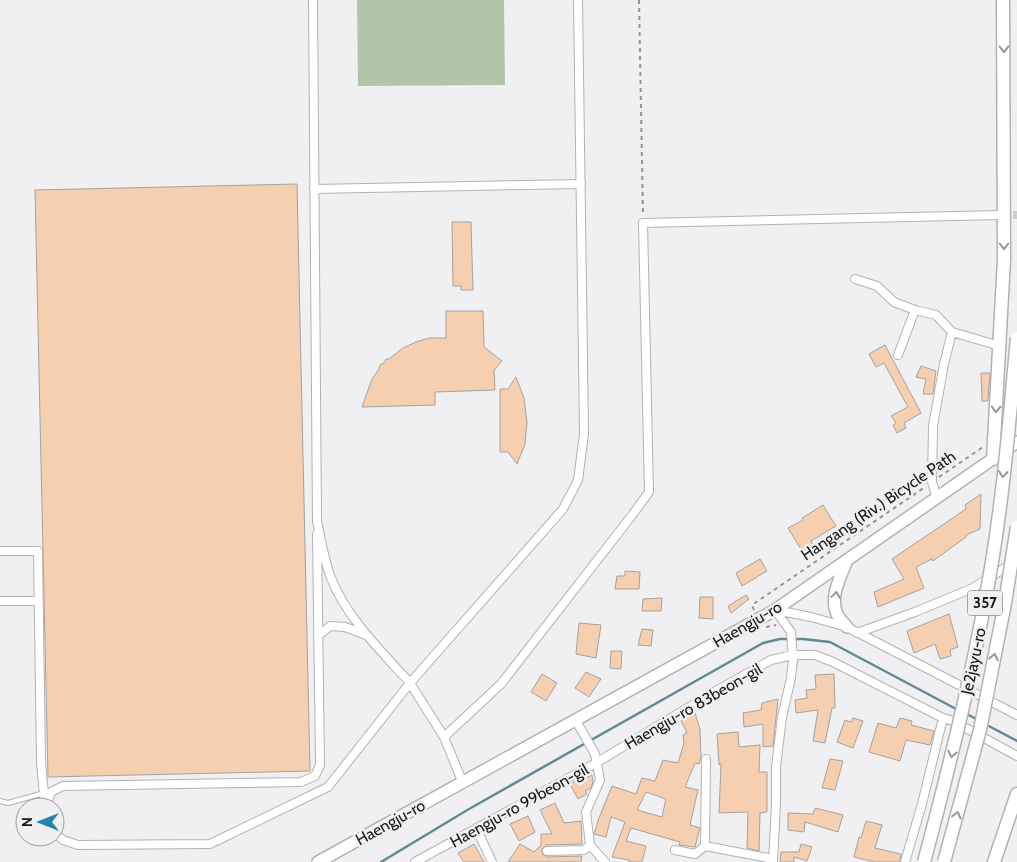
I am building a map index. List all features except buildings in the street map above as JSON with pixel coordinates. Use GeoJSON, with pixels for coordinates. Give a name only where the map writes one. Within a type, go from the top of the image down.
{"type":"FeatureCollection","features":[{"type":"Feature","properties":{"kind":"highway"},"geometry":{"type":"LineString","coordinates":[[993,459],[1004,259],[1004,0]]}},
{"type":"Feature","properties":{"kind":"highway","name":"Je2jayu-ro"},"geometry":{"type":"LineString","coordinates":[[924,862],[947,779],[986,599],[1000,507],[1017,338]]}},
{"type":"Feature","properties":{"kind":"highway","name":"Je2jayu-ro"},"geometry":{"type":"LineString","coordinates":[[944,862],[980,730],[1005,603],[1017,527]]}},
{"type":"Feature","properties":{"kind":"highway"},"geometry":{"type":"LineString","coordinates":[[994,862],[1017,794]]}},
{"type":"Feature","properties":{"kind":"main road","name":"Haengju-ro"},"geometry":{"type":"LineString","coordinates":[[318,862],[462,781],[578,724],[775,610],[1017,442]]}},
{"type":"Feature","properties":{"kind":"main road"},"geometry":{"type":"LineString","coordinates":[[847,560],[837,586],[835,606],[837,614],[852,630]]}},
{"type":"Feature","properties":{"kind":"street"},"geometry":{"type":"LineString","coordinates":[[49,797],[51,792],[63,786],[301,782],[315,776],[320,765],[316,521],[313,0]]}},
{"type":"Feature","properties":{"kind":"street"},"geometry":{"type":"LineString","coordinates":[[65,841],[78,845],[210,844],[328,787],[410,683],[563,509],[578,480],[584,434],[578,0]]}},
{"type":"Feature","properties":{"kind":"street"},"geometry":{"type":"LineString","coordinates":[[314,189],[581,184]]}},
{"type":"Feature","properties":{"kind":"street"},"geometry":{"type":"LineString","coordinates":[[444,737],[501,684],[648,492],[643,223],[1001,215]]}},
{"type":"Feature","properties":{"kind":"street"},"geometry":{"type":"LineString","coordinates":[[855,279],[877,286],[894,302],[936,315],[952,332],[993,344]]}},
{"type":"Feature","properties":{"kind":"street"},"geometry":{"type":"LineString","coordinates":[[898,355],[915,310]]}},
{"type":"Feature","properties":{"kind":"street"},"geometry":{"type":"LineString","coordinates":[[937,498],[932,482],[933,426],[944,364],[952,332]]}},
{"type":"Feature","properties":{"kind":"street"},"geometry":{"type":"LineString","coordinates":[[316,521],[331,578],[346,605],[366,635],[410,683],[444,737],[462,781]]}},
{"type":"Feature","properties":{"kind":"street"},"geometry":{"type":"LineString","coordinates":[[0,551],[38,551],[41,763],[44,797]]}},
{"type":"Feature","properties":{"kind":"street"},"geometry":{"type":"LineString","coordinates":[[852,630],[915,612],[973,588],[1017,560]]}},
{"type":"Feature","properties":{"kind":"street"},"geometry":{"type":"LineString","coordinates":[[0,601],[38,601]]}},
{"type":"Feature","properties":{"kind":"street"},"geometry":{"type":"LineString","coordinates":[[775,610],[811,617],[852,630],[1017,716]]}},
{"type":"Feature","properties":{"kind":"street"},"geometry":{"type":"LineString","coordinates":[[705,846],[773,861],[776,767],[782,717],[791,678],[793,655],[791,632],[775,610]]}},
{"type":"Feature","properties":{"kind":"street"},"geometry":{"type":"LineString","coordinates":[[318,636],[330,626],[345,627],[366,635]]}},
{"type":"Feature","properties":{"kind":"street","name":"Haengju-ro 83beon-gil"},"geometry":{"type":"LineString","coordinates":[[596,763],[754,669],[771,660],[793,655],[815,655],[833,662],[943,718],[953,721],[1017,756]]}},
{"type":"Feature","properties":{"kind":"street"},"geometry":{"type":"LineString","coordinates":[[905,862],[922,804],[943,718]]}},
{"type":"Feature","properties":{"kind":"street","name":"Haengju-ro 99beon-gil"},"geometry":{"type":"LineString","coordinates":[[578,724],[595,754],[600,780],[586,812],[590,845]]}},
{"type":"Feature","properties":{"kind":"street"},"geometry":{"type":"LineString","coordinates":[[705,846],[706,759]]}},
{"type":"Feature","properties":{"kind":"street","name":"Haengju-ro 99beon-gil"},"geometry":{"type":"LineString","coordinates":[[415,862],[596,763]]}},
{"type":"Feature","properties":{"kind":"street"},"geometry":{"type":"LineString","coordinates":[[476,828],[492,862]]}},
{"type":"Feature","properties":{"kind":"street"},"geometry":{"type":"LineString","coordinates":[[547,851],[584,850],[590,845],[605,862]]}},
{"type":"Feature","properties":{"kind":"street"},"geometry":{"type":"LineString","coordinates":[[675,850],[695,854],[705,846]]}},
{"type":"Feature","properties":{"kind":"lane"},"geometry":{"type":"LineString","coordinates":[[0,801],[8,803],[44,793]]}},
{"type":"Feature","properties":{"kind":"path"},"geometry":{"type":"LineString","coordinates":[[639,0],[643,223]]}},
{"type":"Feature","properties":{"kind":"path","name":"Hangang (Riv.) Bicycle Path"},"geometry":{"type":"LineString","coordinates":[[752,606],[955,468],[994,438]]}},
{"type":"Feature","properties":{"kind":"green space"},"geometry":{"type":"Polygon","coordinates":[[[357,0],[504,0],[505,85],[358,86],[357,0]]]}},
{"type":"Feature","properties":{"kind":"waterway"},"geometry":{"type":"LineString","coordinates":[[381,862],[469,809],[763,643],[780,639],[830,642],[958,710]]}},
{"type":"Feature","properties":{"kind":"waterway"},"geometry":{"type":"LineString","coordinates":[[965,713],[978,720]]}},
{"type":"Feature","properties":{"kind":"waterway"},"geometry":{"type":"LineString","coordinates":[[985,724],[1017,741]]}},
{"type":"Feature","properties":{"kind":"tunnel"},"geometry":{"type":"LineString","coordinates":[[1001,215],[1017,215]]}}]}
